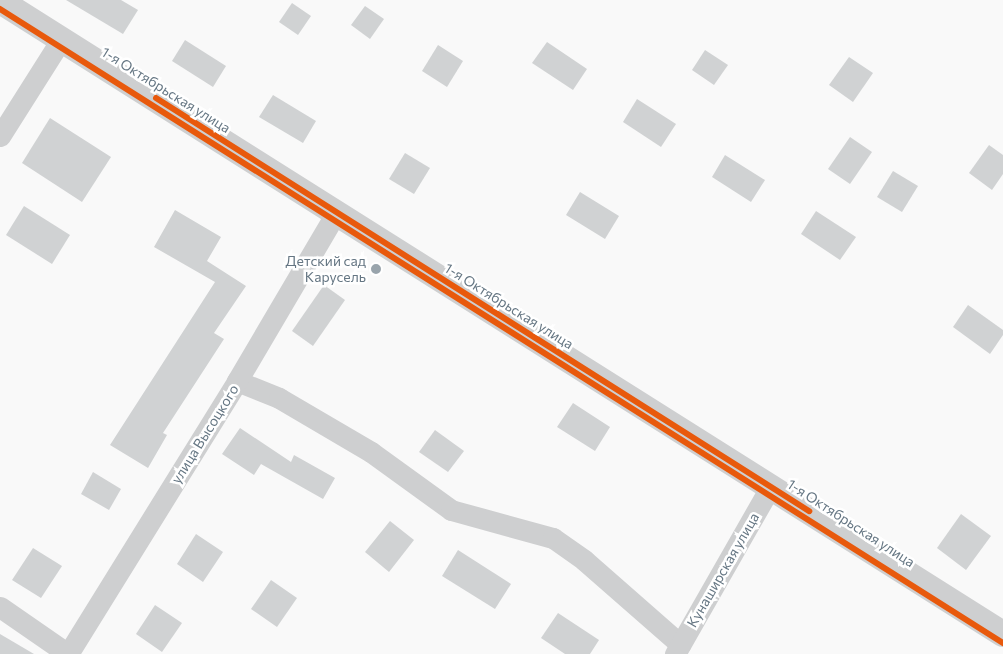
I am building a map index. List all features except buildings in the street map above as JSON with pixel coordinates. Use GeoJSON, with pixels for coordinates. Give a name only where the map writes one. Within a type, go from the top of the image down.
{"type":"FeatureCollection","features":[{"type":"Feature","properties":{"kind":"street","name":"1-я Октябрьская улица"},"geometry":{"type":"LineString","coordinates":[[0,0],[61,40],[337,211],[1003,634]]}},
{"type":"Feature","properties":{"kind":"street"},"geometry":{"type":"LineString","coordinates":[[0,136],[61,40]]}},
{"type":"Feature","properties":{"kind":"street","name":"улица Высоцкого"},"geometry":{"type":"LineString","coordinates":[[68,654],[238,381],[337,211]]}},
{"type":"Feature","properties":{"kind":"street"},"geometry":{"type":"LineString","coordinates":[[238,381],[279,398],[371,452],[451,510],[553,538],[584,560],[677,649]]}},
{"type":"Feature","properties":{"kind":"street","name":"Кунаширская улица"},"geometry":{"type":"LineString","coordinates":[[677,649],[770,486]]}},
{"type":"Feature","properties":{"kind":"street"},"geometry":{"type":"LineString","coordinates":[[0,607],[68,654]]}},
{"type":"Feature","properties":{"kind":"cycle path"},"geometry":{"type":"LineString","coordinates":[[0,9],[1003,643]]}},
{"type":"Feature","properties":{"kind":"cycle path"},"geometry":{"type":"LineString","coordinates":[[156,98],[809,511]]}},
{"type":"Feature","properties":{"kind":"place","name":"Детский сад Карусель"},"geometry":{"type":"Point","coordinates":[376,269]}}]}
